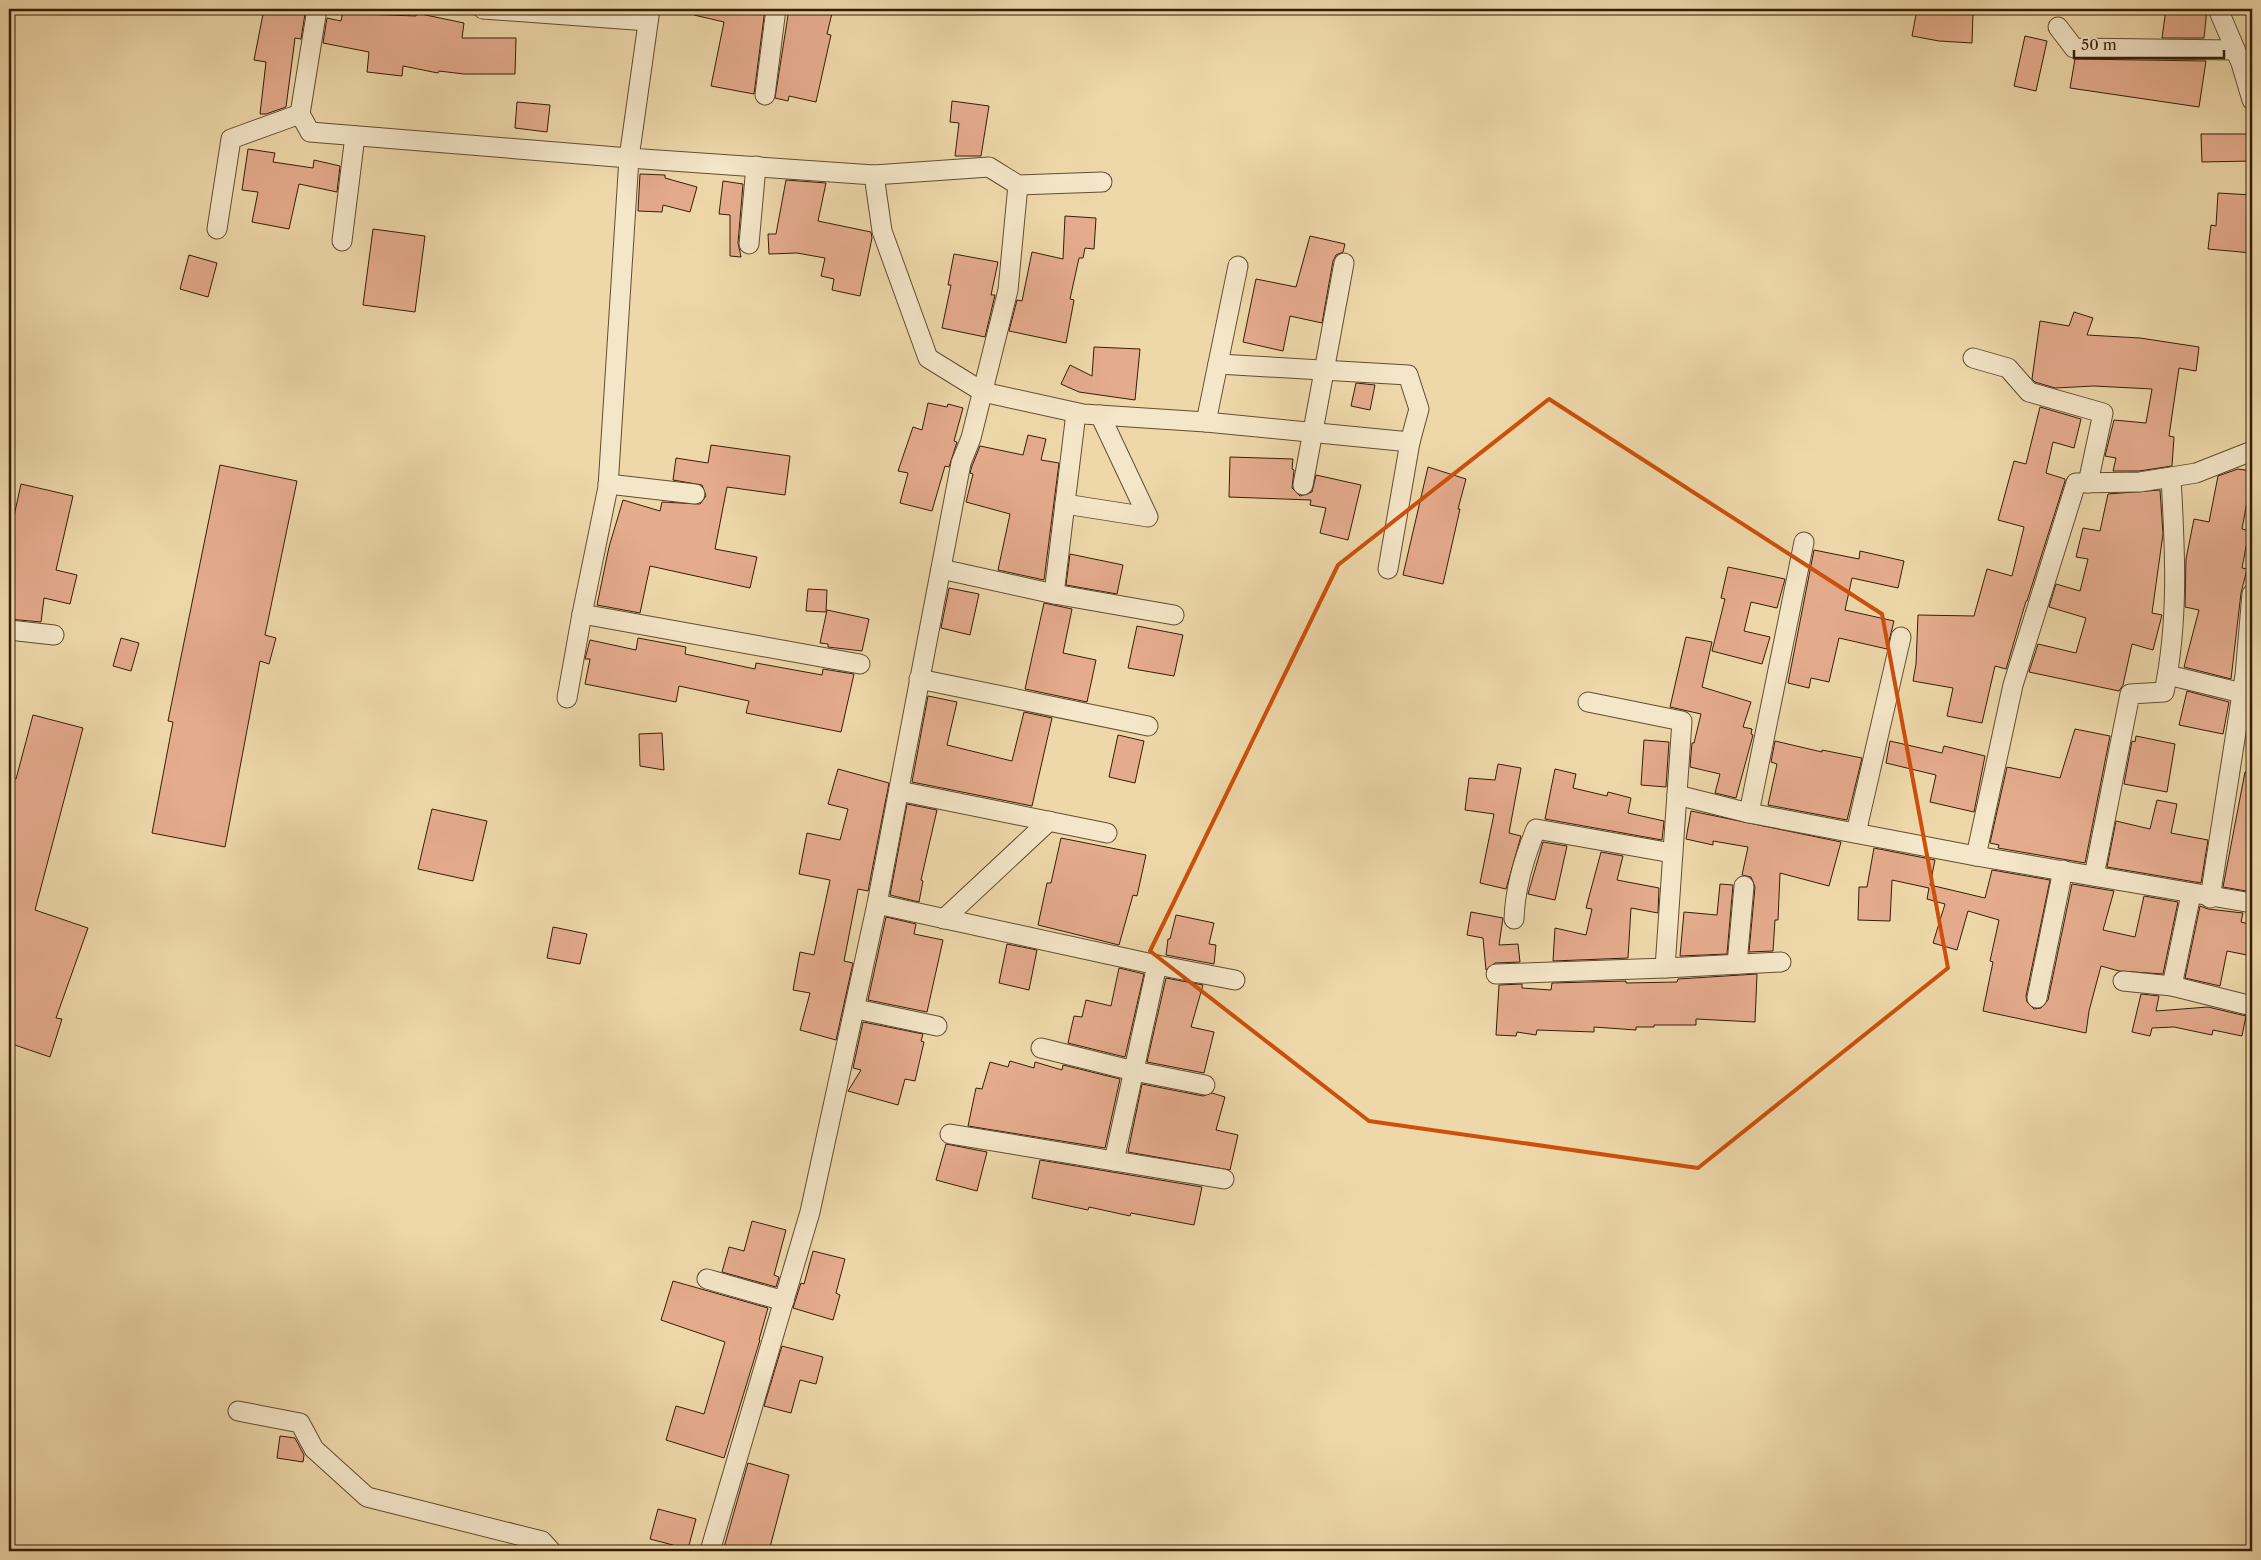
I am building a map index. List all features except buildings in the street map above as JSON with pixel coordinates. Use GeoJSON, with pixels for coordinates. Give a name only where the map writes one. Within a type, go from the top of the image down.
{"type":"FeatureCollection","features":[{"type":"Feature","properties":{"kind":"street"},"geometry":{"type":"LineString","coordinates":[[317,9],[300,114],[310,132],[629,158],[874,175],[989,167],[1018,185],[1102,182]]}},
{"type":"Feature","properties":{"kind":"street"},"geometry":{"type":"LineString","coordinates":[[483,9],[649,15],[629,158],[608,484],[567,698]]}},
{"type":"Feature","properties":{"kind":"street"},"geometry":{"type":"LineString","coordinates":[[764,95],[776,9]]}},
{"type":"Feature","properties":{"kind":"street"},"geometry":{"type":"LineString","coordinates":[[2218,9],[2234,50],[2249,81],[2252,100]]}},
{"type":"Feature","properties":{"kind":"street"},"geometry":{"type":"LineString","coordinates":[[2058,27],[2074,48],[2234,50]]}},
{"type":"Feature","properties":{"kind":"street"},"geometry":{"type":"LineString","coordinates":[[217,229],[231,139],[300,114]]}},
{"type":"Feature","properties":{"kind":"street"},"geometry":{"type":"LineString","coordinates":[[342,241],[355,136]]}},
{"type":"Feature","properties":{"kind":"street"},"geometry":{"type":"LineString","coordinates":[[749,244],[756,166]]}},
{"type":"Feature","properties":{"kind":"street"},"geometry":{"type":"LineString","coordinates":[[874,175],[882,231],[928,358],[983,392],[1076,412],[1100,415],[1206,422],[1410,442]]}},
{"type":"Feature","properties":{"kind":"street"},"geometry":{"type":"LineString","coordinates":[[710,1551],[810,1212],[856,1009],[878,904],[961,463],[971,438],[1008,290],[1018,185]]}},
{"type":"Feature","properties":{"kind":"street"},"geometry":{"type":"LineString","coordinates":[[1303,485],[1344,263]]}},
{"type":"Feature","properties":{"kind":"street"},"geometry":{"type":"LineString","coordinates":[[1206,422],[1238,266]]}},
{"type":"Feature","properties":{"kind":"street"},"geometry":{"type":"LineString","coordinates":[[1973,358],[2008,368],[2029,392],[2103,413],[2088,483]]}},
{"type":"Feature","properties":{"kind":"street"},"geometry":{"type":"LineString","coordinates":[[1218,364],[1408,376],[1419,409],[1410,442],[1388,569]]}},
{"type":"Feature","properties":{"kind":"street"},"geometry":{"type":"LineString","coordinates":[[1054,594],[1076,412]]}},
{"type":"Feature","properties":{"kind":"street"},"geometry":{"type":"LineString","coordinates":[[1065,504],[1148,517],[1100,415]]}},
{"type":"Feature","properties":{"kind":"street"},"geometry":{"type":"LineString","coordinates":[[1976,856],[2013,686],[2076,483],[2140,482],[2196,473],[2252,451]]}},
{"type":"Feature","properties":{"kind":"street"},"geometry":{"type":"LineString","coordinates":[[2094,876],[2130,694],[2164,692],[2168,675],[2172,654],[2176,564],[2171,477]]}},
{"type":"Feature","properties":{"kind":"street"},"geometry":{"type":"LineString","coordinates":[[608,484],[695,494]]}},
{"type":"Feature","properties":{"kind":"street"},"geometry":{"type":"LineString","coordinates":[[1749,814],[1804,542]]}},
{"type":"Feature","properties":{"kind":"street"},"geometry":{"type":"LineString","coordinates":[[941,569],[1054,594],[1174,615]]}},
{"type":"Feature","properties":{"kind":"street"},"geometry":{"type":"LineString","coordinates":[[2210,898],[2242,693],[2252,594]]}},
{"type":"Feature","properties":{"kind":"street"},"geometry":{"type":"LineString","coordinates":[[582,614],[860,664]]}},
{"type":"Feature","properties":{"kind":"street"},"geometry":{"type":"LineString","coordinates":[[9,630],[54,635]]}},
{"type":"Feature","properties":{"kind":"street"},"geometry":{"type":"LineString","coordinates":[[1856,833],[1901,637]]}},
{"type":"Feature","properties":{"kind":"street"},"geometry":{"type":"LineString","coordinates":[[2168,675],[2242,693]]}},
{"type":"Feature","properties":{"kind":"street"},"geometry":{"type":"LineString","coordinates":[[920,679],[1148,726]]}},
{"type":"Feature","properties":{"kind":"street"},"geometry":{"type":"LineString","coordinates":[[1588,702],[1682,721],[1665,968]]}},
{"type":"Feature","properties":{"kind":"street"},"geometry":{"type":"LineString","coordinates":[[899,791],[1107,832]]}},
{"type":"Feature","properties":{"kind":"street"},"geometry":{"type":"LineString","coordinates":[[1677,795],[1749,814],[2210,898],[2252,903]]}},
{"type":"Feature","properties":{"kind":"street"},"geometry":{"type":"LineString","coordinates":[[944,919],[1049,821]]}},
{"type":"Feature","properties":{"kind":"street"},"geometry":{"type":"LineString","coordinates":[[1514,919],[1514,905],[1524,859],[1536,830],[1672,853]]}},
{"type":"Feature","properties":{"kind":"street"},"geometry":{"type":"LineString","coordinates":[[2037,998],[2063,870]]}},
{"type":"Feature","properties":{"kind":"street"},"geometry":{"type":"LineString","coordinates":[[1737,964],[1744,886]]}},
{"type":"Feature","properties":{"kind":"street"},"geometry":{"type":"LineString","coordinates":[[2172,986],[2191,894]]}},
{"type":"Feature","properties":{"kind":"street"},"geometry":{"type":"LineString","coordinates":[[878,904],[1157,965],[1235,980]]}},
{"type":"Feature","properties":{"kind":"street"},"geometry":{"type":"LineString","coordinates":[[1496,974],[1781,962]]}},
{"type":"Feature","properties":{"kind":"street"},"geometry":{"type":"LineString","coordinates":[[1114,1161],[1157,965]]}},
{"type":"Feature","properties":{"kind":"street"},"geometry":{"type":"LineString","coordinates":[[2123,981],[2172,986],[2252,1006]]}},
{"type":"Feature","properties":{"kind":"street"},"geometry":{"type":"LineString","coordinates":[[856,1009],[937,1026]]}},
{"type":"Feature","properties":{"kind":"street"},"geometry":{"type":"LineString","coordinates":[[1041,1048],[1134,1071],[1205,1085]]}},
{"type":"Feature","properties":{"kind":"street"},"geometry":{"type":"LineString","coordinates":[[950,1134],[1224,1179]]}},
{"type":"Feature","properties":{"kind":"street"},"geometry":{"type":"LineString","coordinates":[[708,1279],[784,1301]]}},
{"type":"Feature","properties":{"kind":"street"},"geometry":{"type":"LineString","coordinates":[[238,1411],[300,1423],[314,1449],[367,1497],[542,1541],[551,1551]]}},
{"type":"Feature","properties":{"kind":"highlighted area"},"geometry":{"type":"Polygon","coordinates":[[[1549,399],[1882,614],[1948,968],[1698,1168],[1369,1121],[1150,951],[1338,565],[1549,399]]]}}]}
